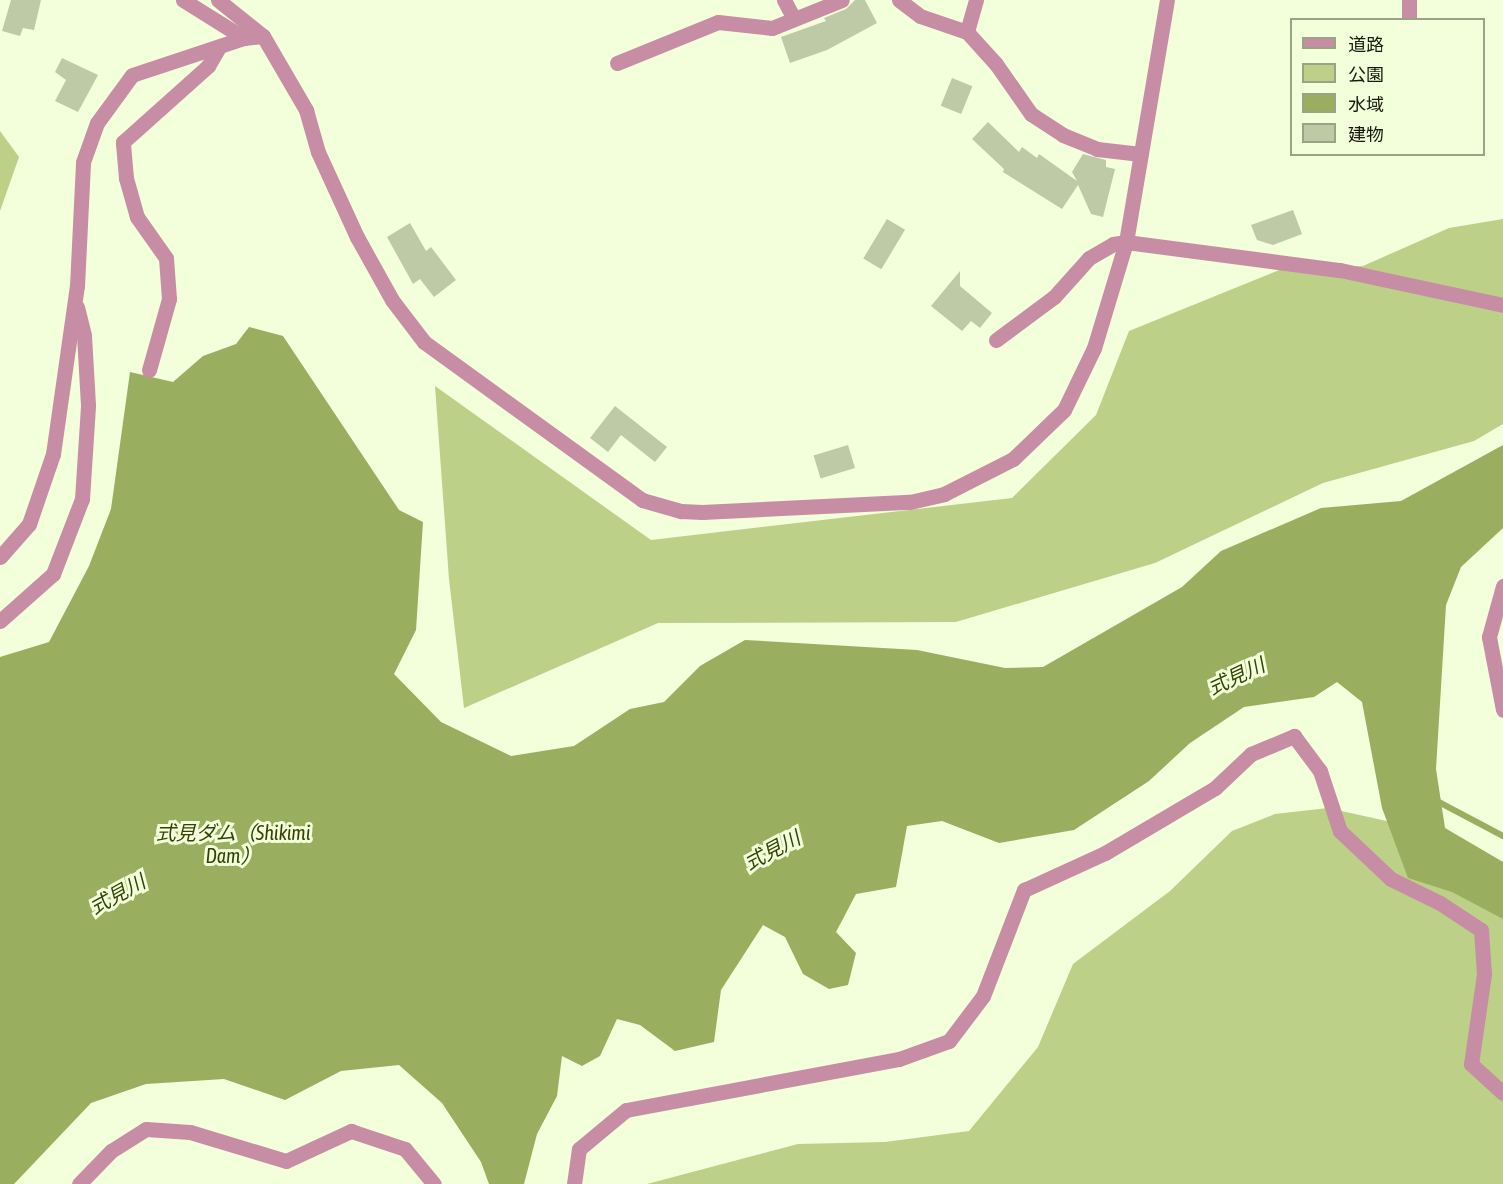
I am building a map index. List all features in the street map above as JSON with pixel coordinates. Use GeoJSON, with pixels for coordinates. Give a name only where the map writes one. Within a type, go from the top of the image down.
{"type":"FeatureCollection","features":[{"type":"Feature","properties":{"kind":"street"},"geometry":{"type":"LineString","coordinates":[[183,0],[244,38]]}},
{"type":"Feature","properties":{"kind":"street"},"geometry":{"type":"LineString","coordinates":[[218,0],[263,36],[306,110],[318,152],[357,237],[392,300],[424,342],[642,500],[681,511],[910,502],[944,494],[1013,459],[1064,410],[1083,376],[1126,242],[1167,0]]}},
{"type":"Feature","properties":{"kind":"street"},"geometry":{"type":"LineString","coordinates":[[784,0],[794,19]]}},
{"type":"Feature","properties":{"kind":"street"},"geometry":{"type":"LineString","coordinates":[[617,63],[718,22],[772,28],[842,0]]}},
{"type":"Feature","properties":{"kind":"street"},"geometry":{"type":"LineString","coordinates":[[898,0],[920,16],[968,32],[996,64],[1031,114],[1063,135],[1097,149],[1141,154]]}},
{"type":"Feature","properties":{"kind":"street"},"geometry":{"type":"LineString","coordinates":[[968,32],[976,0]]}},
{"type":"Feature","properties":{"kind":"street"},"geometry":{"type":"LineString","coordinates":[[1408,18],[1409,0]]}},
{"type":"Feature","properties":{"kind":"street"},"geometry":{"type":"LineString","coordinates":[[0,557],[28,524],[53,454],[75,300],[83,162],[97,123],[132,75],[244,38],[263,36]]}},
{"type":"Feature","properties":{"kind":"street"},"geometry":{"type":"LineString","coordinates":[[149,370],[169,299],[166,258],[137,217],[126,178],[123,142],[208,66],[219,47]]}},
{"type":"Feature","properties":{"kind":"street"},"geometry":{"type":"LineString","coordinates":[[996,340],[1054,297],[1089,258],[1113,244],[1126,242],[1340,270],[1503,304]]}},
{"type":"Feature","properties":{"kind":"street"},"geometry":{"type":"LineString","coordinates":[[0,621],[53,574],[82,500],[88,405],[84,335],[75,300]]}},
{"type":"Feature","properties":{"kind":"street"},"geometry":{"type":"LineString","coordinates":[[1503,586],[1489,637],[1503,710]]}},
{"type":"Feature","properties":{"kind":"street"},"geometry":{"type":"LineString","coordinates":[[574,1184],[579,1149],[626,1110],[899,1059],[949,1041],[983,996],[1024,890],[1105,853],[1215,788],[1251,754],[1294,736],[1320,771],[1340,831],[1390,879],[1440,903],[1481,930],[1484,974],[1471,1064],[1503,1093]]}},
{"type":"Feature","properties":{"kind":"street"},"geometry":{"type":"LineString","coordinates":[[79,1184],[111,1151],[147,1129],[190,1132],[286,1161],[351,1131],[405,1149],[434,1184]]}},
{"type":"Feature","properties":{"kind":"green space"},"geometry":{"type":"Polygon","coordinates":[[[0,131],[19,157],[0,211],[0,131]]]}},
{"type":"Feature","properties":{"kind":"green space"},"geometry":{"type":"Polygon","coordinates":[[[1503,219],[1503,424],[1474,441],[1323,483],[1155,563],[956,622],[658,623],[464,708],[449,579],[435,386],[651,540],[1012,498],[1096,415],[1129,331],[1282,269],[1363,266],[1449,228],[1503,219]]]}},
{"type":"Feature","properties":{"kind":"green space"},"geometry":{"type":"Polygon","coordinates":[[[1328,808],[1427,830],[1503,877],[1503,1184],[647,1184],[798,1144],[885,1142],[969,1131],[1038,1047],[1073,964],[1170,891],[1232,831],[1275,814],[1328,808]]]}},
{"type":"Feature","properties":{"kind":"water","name":"式見ダム（Shikimi Dam）"},"geometry":{"type":"Polygon","coordinates":[[[249,327],[283,336],[399,510],[423,522],[416,630],[394,674],[441,722],[511,756],[574,746],[630,709],[664,702],[700,666],[745,640],[917,650],[1005,668],[1043,667],[1182,587],[1221,551],[1321,508],[1401,501],[1503,445],[1503,528],[1461,567],[1446,605],[1436,769],[1445,828],[1503,862],[1503,919],[1452,892],[1408,878],[1382,808],[1362,702],[1337,682],[1314,697],[1244,707],[1190,743],[1149,781],[1074,830],[999,843],[942,821],[907,826],[896,887],[856,894],[836,932],[856,953],[848,985],[829,989],[803,974],[785,937],[763,925],[721,990],[714,1042],[675,1051],[640,1025],[617,1019],[600,1056],[582,1066],[562,1056],[557,1096],[537,1134],[524,1184],[489,1184],[481,1162],[442,1103],[399,1065],[341,1071],[285,1100],[224,1079],[146,1084],[91,1103],[14,1184],[0,1184],[0,657],[49,642],[89,566],[111,509],[130,372],[173,382],[203,356],[236,344],[249,327]]]}},
{"type":"Feature","properties":{"kind":"building"},"geometry":{"type":"Polygon","coordinates":[[[11,0],[41,0],[34,30],[23,28],[20,36],[2,31],[11,0]]]}},
{"type":"Feature","properties":{"kind":"building"},"geometry":{"type":"Polygon","coordinates":[[[855,0],[865,0],[877,23],[827,50],[790,63],[781,37],[826,21],[824,18],[846,9],[855,0]]]}},
{"type":"Feature","properties":{"kind":"building"},"geometry":{"type":"Polygon","coordinates":[[[62,58],[98,75],[78,112],[55,101],[66,80],[55,72],[62,58]]]}},
{"type":"Feature","properties":{"kind":"building"},"geometry":{"type":"Polygon","coordinates":[[[952,78],[972,86],[961,114],[941,106],[952,78]]]}},
{"type":"Feature","properties":{"kind":"building"},"geometry":{"type":"Polygon","coordinates":[[[988,122],[1019,152],[1022,147],[1037,158],[1039,154],[1077,181],[1072,172],[1083,154],[1106,160],[1106,167],[1115,169],[1103,217],[1091,214],[1078,185],[1062,209],[1003,172],[1004,169],[972,139],[988,122]]]}},
{"type":"Feature","properties":{"kind":"building"},"geometry":{"type":"Polygon","coordinates":[[[1293,210],[1302,234],[1273,245],[1257,240],[1251,225],[1293,210]]]}},
{"type":"Feature","properties":{"kind":"building"},"geometry":{"type":"Polygon","coordinates":[[[887,219],[905,230],[881,269],[863,258],[887,219]]]}},
{"type":"Feature","properties":{"kind":"building"},"geometry":{"type":"Polygon","coordinates":[[[410,223],[426,251],[431,247],[456,280],[434,297],[420,279],[413,284],[387,237],[410,223]]]}},
{"type":"Feature","properties":{"kind":"building"},"geometry":{"type":"Polygon","coordinates":[[[960,271],[960,286],[992,313],[980,328],[971,321],[962,331],[931,306],[960,271]]]}},
{"type":"Feature","properties":{"kind":"building"},"geometry":{"type":"Polygon","coordinates":[[[615,406],[667,447],[655,462],[621,435],[608,452],[590,438],[615,406]]]}},
{"type":"Feature","properties":{"kind":"building"},"geometry":{"type":"Polygon","coordinates":[[[848,445],[855,468],[821,478],[814,456],[848,445]]]}},
{"type":"Feature","properties":{"kind":"waterway"},"geometry":{"type":"LineString","coordinates":[[1435,800],[1503,836]]}},
{"type":"Feature","properties":{"kind":"water label","name":"式見川"},"geometry":{"type":"Point","coordinates":[1236,676]}},
{"type":"Feature","properties":{"kind":"water label","name":"式見川"},"geometry":{"type":"Point","coordinates":[772,850]}},
{"type":"Feature","properties":{"kind":"water label","name":"式見川"},"geometry":{"type":"Point","coordinates":[117,894]}}]}
